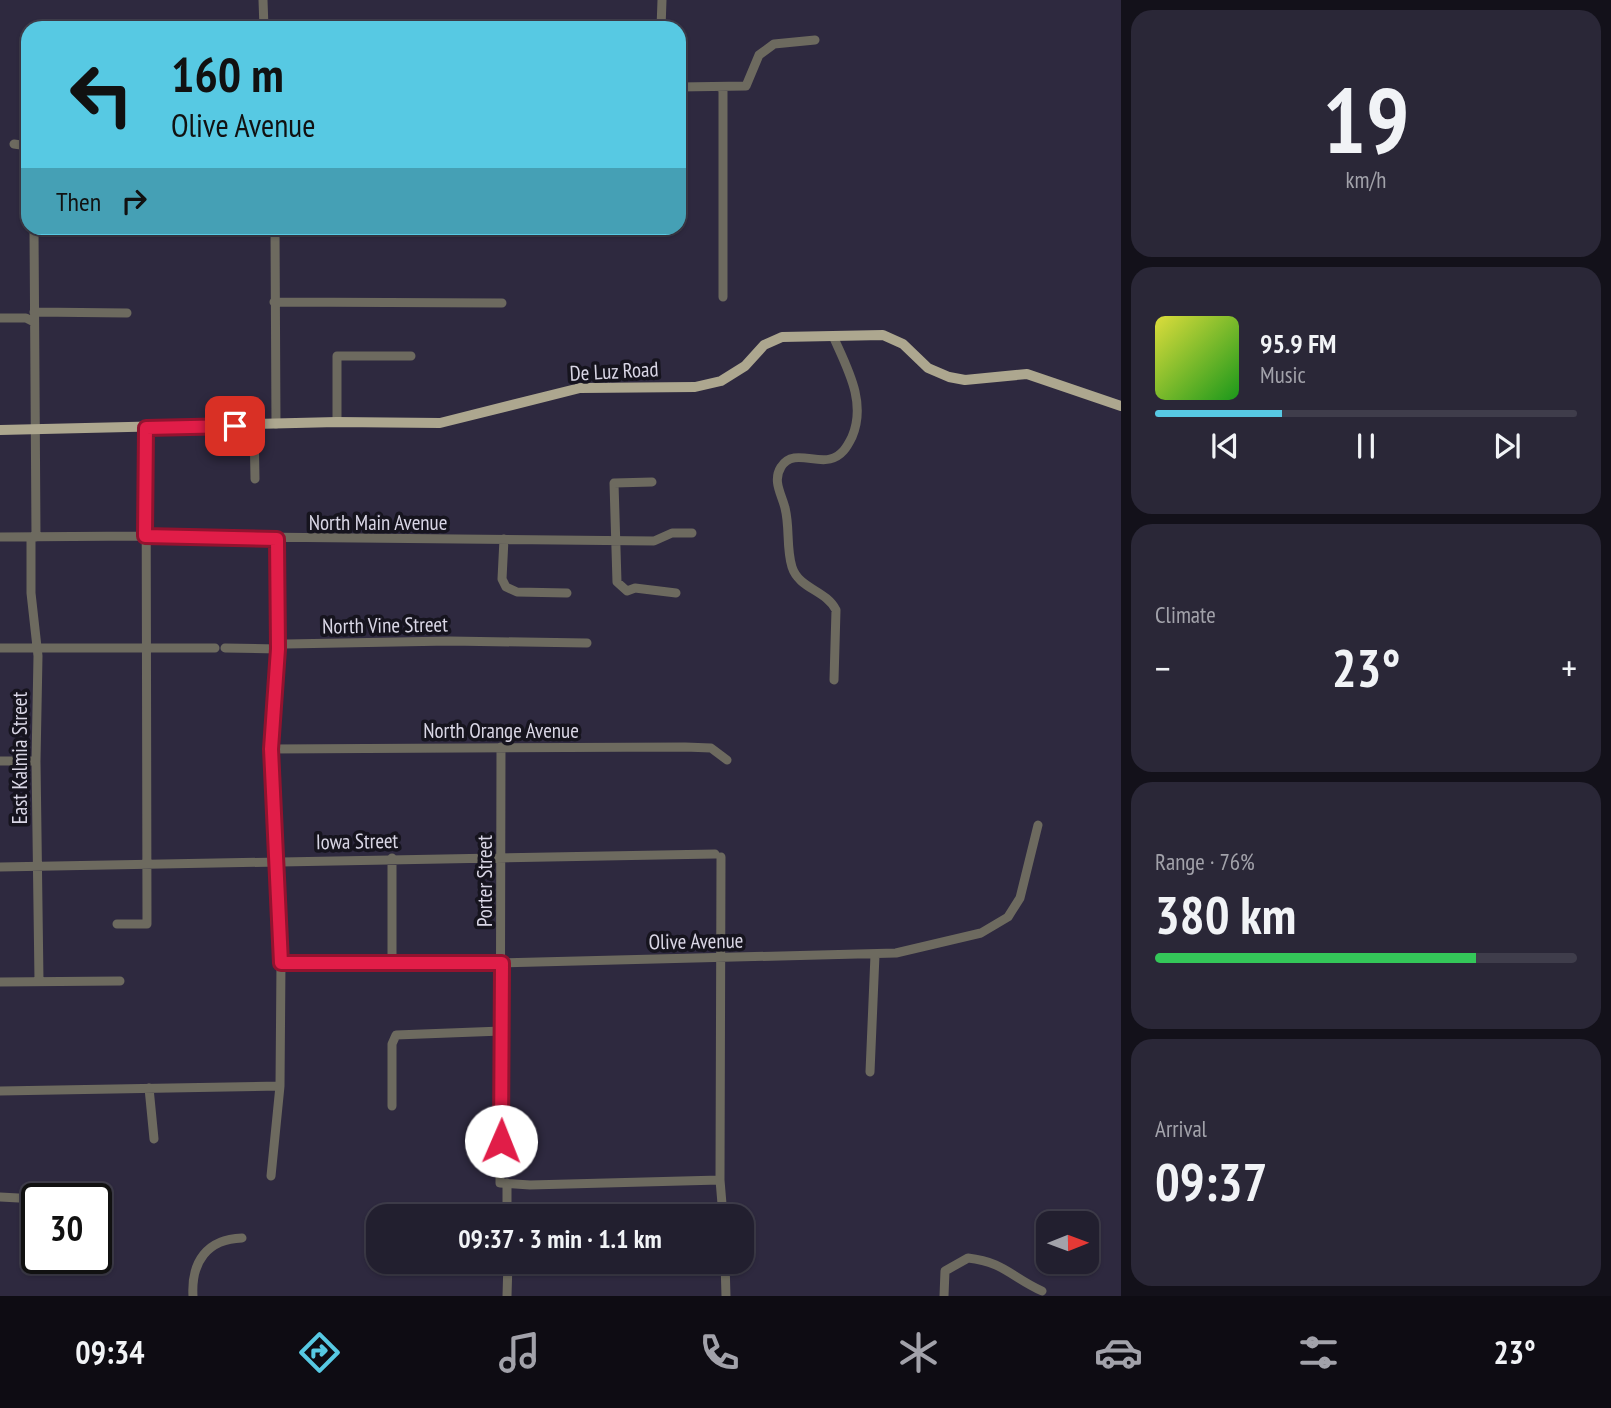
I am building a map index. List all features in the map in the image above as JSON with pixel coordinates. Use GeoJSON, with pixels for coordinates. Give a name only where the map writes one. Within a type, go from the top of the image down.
{"type":"FeatureCollection","features":[{"type":"Feature","properties":{"kind":"main road","name":"De Luz Road"},"geometry":{"type":"LineString","coordinates":[[0,430],[337,422],[440,423],[580,388],[695,387],[721,381],[745,366],[764,345],[782,337],[883,335],[903,344],[928,368],[949,377],[965,380],[1027,374],[1121,406]]}},
{"type":"Feature","properties":{"kind":"street"},"geometry":{"type":"LineString","coordinates":[[263,0],[264,21]]}},
{"type":"Feature","properties":{"kind":"street"},"geometry":{"type":"LineString","coordinates":[[662,0],[662,21]]}},
{"type":"Feature","properties":{"kind":"street"},"geometry":{"type":"LineString","coordinates":[[686,87],[746,86],[759,55],[774,44],[815,40]]}},
{"type":"Feature","properties":{"kind":"street"},"geometry":{"type":"LineString","coordinates":[[719,87],[723,88],[723,297]]}},
{"type":"Feature","properties":{"kind":"street"},"geometry":{"type":"LineString","coordinates":[[15,144],[21,145]]}},
{"type":"Feature","properties":{"kind":"street","name":"East Kalmia Street"},"geometry":{"type":"LineString","coordinates":[[34,235],[36,430],[31,593],[38,656],[36,761],[39,981]]}},
{"type":"Feature","properties":{"kind":"street"},"geometry":{"type":"LineString","coordinates":[[275,235],[276,424]]}},
{"type":"Feature","properties":{"kind":"street"},"geometry":{"type":"LineString","coordinates":[[274,302],[502,303]]}},
{"type":"Feature","properties":{"kind":"street"},"geometry":{"type":"LineString","coordinates":[[0,318],[127,313]]}},
{"type":"Feature","properties":{"kind":"street"},"geometry":{"type":"LineString","coordinates":[[833,336],[853,382],[859,410],[858,424],[848,447],[840,455],[829,460],[798,457],[788,460],[780,468],[777,479],[798,580],[832,603],[836,610],[834,680]]}},
{"type":"Feature","properties":{"kind":"street"},"geometry":{"type":"LineString","coordinates":[[337,422],[337,356],[411,356]]}},
{"type":"Feature","properties":{"kind":"street"},"geometry":{"type":"LineString","coordinates":[[254,425],[255,479]]}},
{"type":"Feature","properties":{"kind":"street"},"geometry":{"type":"LineString","coordinates":[[117,924],[147,924],[146,428]]}},
{"type":"Feature","properties":{"kind":"street"},"geometry":{"type":"LineString","coordinates":[[652,482],[614,484],[617,582],[627,591],[635,588],[676,593]]}},
{"type":"Feature","properties":{"kind":"street","name":"North Main Avenue"},"geometry":{"type":"LineString","coordinates":[[0,537],[654,541],[672,533],[692,533]]}},
{"type":"Feature","properties":{"kind":"street"},"geometry":{"type":"LineString","coordinates":[[271,1176],[280,1086],[281,963],[274,863],[271,749],[278,649],[277,539]]}},
{"type":"Feature","properties":{"kind":"street"},"geometry":{"type":"LineString","coordinates":[[504,539],[502,579],[506,587],[517,592],[567,593]]}},
{"type":"Feature","properties":{"kind":"street","name":"North Vine Street"},"geometry":{"type":"LineString","coordinates":[[0,648],[278,649],[286,644],[450,641],[547,645],[587,643]]}},
{"type":"Feature","properties":{"kind":"street","name":"Porter Street"},"geometry":{"type":"LineString","coordinates":[[501,747],[506,1204]]}},
{"type":"Feature","properties":{"kind":"street","name":"North Orange Avenue"},"geometry":{"type":"LineString","coordinates":[[271,749],[711,748],[727,760]]}},
{"type":"Feature","properties":{"kind":"street"},"geometry":{"type":"LineString","coordinates":[[0,761],[36,761]]}},
{"type":"Feature","properties":{"kind":"street","name":"Olive Avenue"},"geometry":{"type":"LineString","coordinates":[[281,963],[502,963],[896,953],[981,933],[1008,917],[1020,898],[1038,825]]}},
{"type":"Feature","properties":{"kind":"street","name":"Iowa Street"},"geometry":{"type":"LineString","coordinates":[[0,867],[147,867],[502,856],[718,855],[719,957]]}},
{"type":"Feature","properties":{"kind":"street"},"geometry":{"type":"LineString","coordinates":[[392,858],[392,963]]}},
{"type":"Feature","properties":{"kind":"street"},"geometry":{"type":"LineString","coordinates":[[870,1072],[875,955]]}},
{"type":"Feature","properties":{"kind":"street"},"geometry":{"type":"LineString","coordinates":[[719,957],[722,1204]]}},
{"type":"Feature","properties":{"kind":"street"},"geometry":{"type":"LineString","coordinates":[[0,982],[120,981]]}},
{"type":"Feature","properties":{"kind":"street"},"geometry":{"type":"LineString","coordinates":[[392,1106],[392,1044],[396,1035],[502,1031]]}},
{"type":"Feature","properties":{"kind":"street"},"geometry":{"type":"LineString","coordinates":[[0,1091],[280,1086]]}},
{"type":"Feature","properties":{"kind":"street"},"geometry":{"type":"LineString","coordinates":[[149,1088],[154,1139]]}},
{"type":"Feature","properties":{"kind":"street"},"geometry":{"type":"LineString","coordinates":[[504,1183],[720,1180]]}},
{"type":"Feature","properties":{"kind":"street"},"geometry":{"type":"LineString","coordinates":[[0,1197],[21,1198]]}},
{"type":"Feature","properties":{"kind":"street"},"geometry":{"type":"LineString","coordinates":[[193,1296],[195,1266],[202,1254],[218,1242],[242,1238]]}},
{"type":"Feature","properties":{"kind":"street"},"geometry":{"type":"LineString","coordinates":[[944,1296],[945,1271],[968,1258],[1000,1264],[1026,1284],[1042,1291]]}},
{"type":"Feature","properties":{"kind":"street"},"geometry":{"type":"LineString","coordinates":[[507,1296],[508,1274]]}},
{"type":"Feature","properties":{"kind":"street"},"geometry":{"type":"LineString","coordinates":[[725,1274],[726,1296]]}},
{"type":"Feature","properties":{"kind":"route"},"geometry":{"type":"LineString","coordinates":[[235,426],[146,428],[145,536],[277,539],[278,649],[271,749],[274,863],[281,963],[502,963],[501,1141]]}}]}
